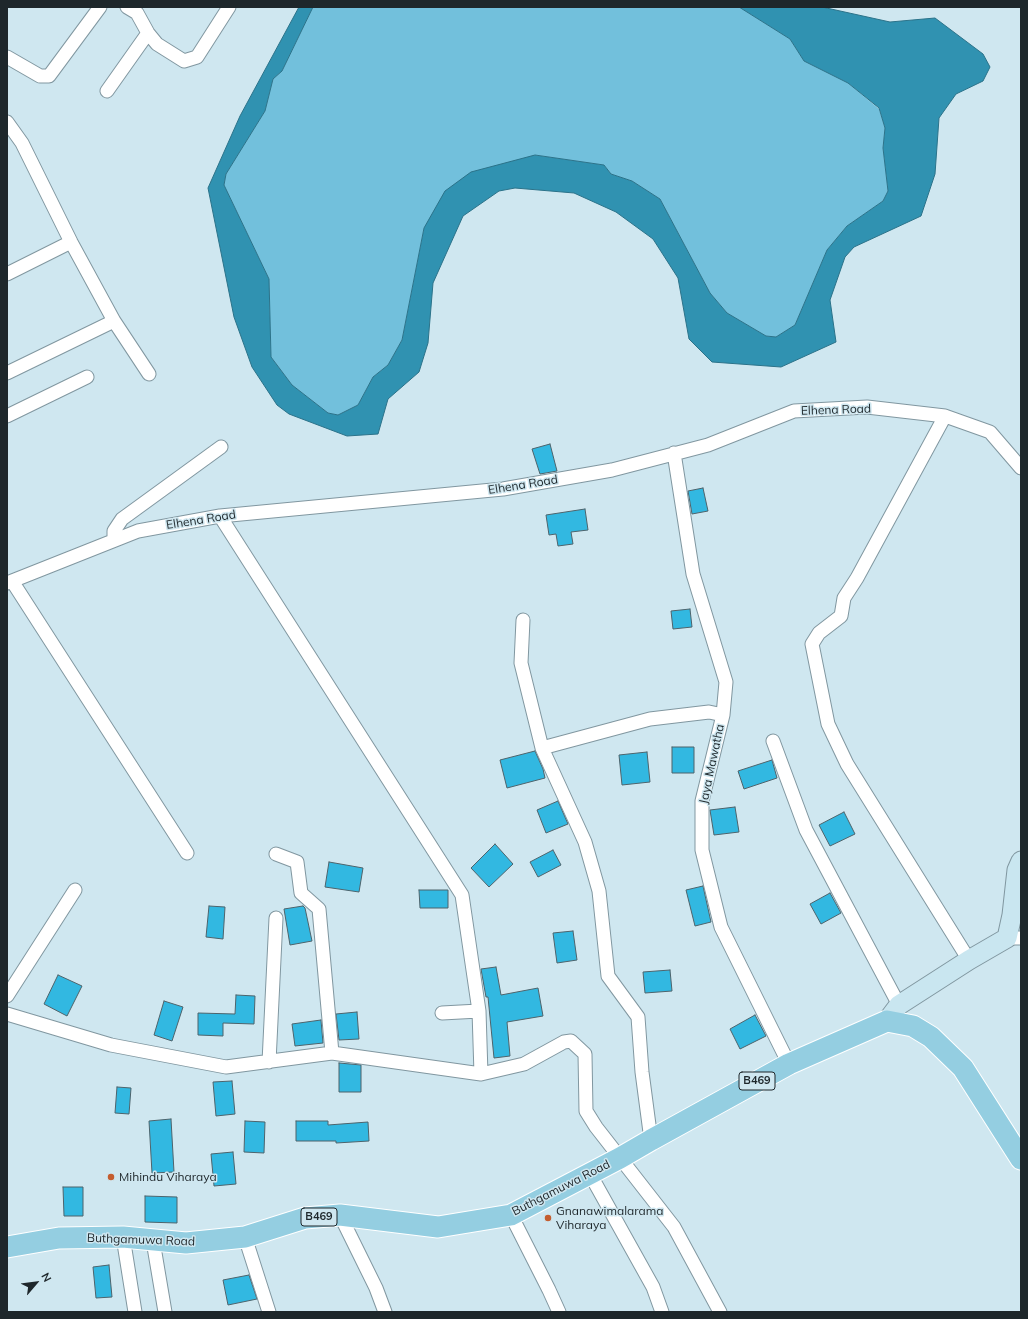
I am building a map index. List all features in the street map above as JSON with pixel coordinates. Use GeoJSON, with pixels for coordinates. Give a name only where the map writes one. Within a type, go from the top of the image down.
{"type":"FeatureCollection","features":[{"type":"Feature","properties":{"kind":"main road","name":"Buthgamuwa Road"},"geometry":{"type":"LineString","coordinates":[[7,1247],[59,1238],[123,1237],[186,1243],[245,1237],[305,1218],[340,1215],[438,1227],[511,1215],[620,1158],[789,1064],[887,1021]]}},
{"type":"Feature","properties":{"kind":"main road"},"geometry":{"type":"LineString","coordinates":[[887,1021],[913,1026],[930,1037],[963,1068],[1021,1159]]}},
{"type":"Feature","properties":{"kind":"street"},"geometry":{"type":"LineString","coordinates":[[7,56],[40,76],[49,76],[100,7]]}},
{"type":"Feature","properties":{"kind":"street"},"geometry":{"type":"LineString","coordinates":[[127,7],[137,13],[148,33],[157,44],[184,61],[196,57],[229,7]]}},
{"type":"Feature","properties":{"kind":"street"},"geometry":{"type":"LineString","coordinates":[[107,90],[148,33]]}},
{"type":"Feature","properties":{"kind":"street"},"geometry":{"type":"LineString","coordinates":[[7,122],[22,143],[71,242],[114,321],[149,374]]}},
{"type":"Feature","properties":{"kind":"street"},"geometry":{"type":"LineString","coordinates":[[7,274],[71,242]]}},
{"type":"Feature","properties":{"kind":"street"},"geometry":{"type":"LineString","coordinates":[[7,373],[114,321]]}},
{"type":"Feature","properties":{"kind":"street"},"geometry":{"type":"LineString","coordinates":[[7,416],[87,377]]}},
{"type":"Feature","properties":{"kind":"street","name":"Elhena Road"},"geometry":{"type":"LineString","coordinates":[[9,582],[138,531],[220,516],[504,489],[612,470],[708,445],[794,411],[867,407],[945,416],[990,432],[1021,468]]}},
{"type":"Feature","properties":{"kind":"street"},"geometry":{"type":"LineString","coordinates":[[945,416],[857,578],[844,598],[841,616],[818,633],[812,644],[828,724],[847,764],[969,960]]}},
{"type":"Feature","properties":{"kind":"street"},"geometry":{"type":"LineString","coordinates":[[114,540],[114,531],[122,518],[220,447]]}},
{"type":"Feature","properties":{"kind":"street","name":"Jaya Mawatha"},"geometry":{"type":"LineString","coordinates":[[674,453],[693,574],[726,682],[723,715],[702,801],[702,850],[721,927],[789,1064]]}},
{"type":"Feature","properties":{"kind":"street"},"geometry":{"type":"LineString","coordinates":[[220,516],[462,895],[479,1011],[481,1074]]}},
{"type":"Feature","properties":{"kind":"street"},"geometry":{"type":"LineString","coordinates":[[9,582],[187,853]]}},
{"type":"Feature","properties":{"kind":"street"},"geometry":{"type":"LineString","coordinates":[[523,620],[522,663],[542,748],[585,842],[599,891],[608,976],[638,1017],[642,1072],[651,1140]]}},
{"type":"Feature","properties":{"kind":"street"},"geometry":{"type":"LineString","coordinates":[[542,748],[650,719],[709,712],[723,715]]}},
{"type":"Feature","properties":{"kind":"street"},"geometry":{"type":"LineString","coordinates":[[773,741],[806,830],[899,1005]]}},
{"type":"Feature","properties":{"kind":"street"},"geometry":{"type":"LineString","coordinates":[[276,854],[297,862],[301,893],[319,909],[332,1053]]}},
{"type":"Feature","properties":{"kind":"street"},"geometry":{"type":"LineString","coordinates":[[887,1021],[899,1005],[969,960],[1014,938],[1012,915],[1017,870],[1021,861]]}},
{"type":"Feature","properties":{"kind":"street"},"geometry":{"type":"LineString","coordinates":[[7,996],[75,890]]}},
{"type":"Feature","properties":{"kind":"street"},"geometry":{"type":"LineString","coordinates":[[269,1062],[276,918]]}},
{"type":"Feature","properties":{"kind":"street"},"geometry":{"type":"LineString","coordinates":[[442,1013],[479,1011]]}},
{"type":"Feature","properties":{"kind":"street"},"geometry":{"type":"LineString","coordinates":[[7,1014],[111,1045],[226,1067],[332,1053],[481,1074],[524,1064],[564,1042],[571,1041],[585,1054],[586,1111],[596,1127],[674,1227],[720,1312]]}},
{"type":"Feature","properties":{"kind":"street"},"geometry":{"type":"LineString","coordinates":[[590,1174],[653,1287],[662,1312]]}},
{"type":"Feature","properties":{"kind":"street"},"geometry":{"type":"LineString","coordinates":[[340,1215],[376,1288],[385,1312]]}},
{"type":"Feature","properties":{"kind":"street"},"geometry":{"type":"LineString","coordinates":[[511,1215],[559,1312]]}},
{"type":"Feature","properties":{"kind":"street"},"geometry":{"type":"LineString","coordinates":[[123,1237],[134,1312]]}},
{"type":"Feature","properties":{"kind":"street"},"geometry":{"type":"LineString","coordinates":[[245,1237],[269,1312]]}},
{"type":"Feature","properties":{"kind":"street"},"geometry":{"type":"LineString","coordinates":[[154,1241],[165,1312]]}},
{"type":"Feature","properties":{"kind":"shaded area"},"geometry":{"type":"Polygon","coordinates":[[[299,7],[313,7],[282,71],[273,79],[265,111],[226,174],[224,185],[269,279],[271,357],[292,385],[328,413],[338,415],[358,405],[373,377],[388,365],[402,340],[424,228],[445,191],[471,172],[535,155],[604,165],[611,174],[632,181],[660,199],[710,293],[727,313],[766,336],[776,337],[795,325],[827,250],[847,226],[883,201],[888,191],[883,148],[885,128],[879,108],[848,83],[804,61],[790,39],[739,7],[822,7],[890,22],[935,18],[983,54],[990,67],[983,81],[956,94],[939,118],[935,174],[921,216],[854,247],[845,257],[830,300],[836,342],[781,367],[712,362],[689,339],[678,278],[653,239],[616,212],[574,193],[515,188],[499,191],[463,216],[433,283],[428,343],[419,372],[388,399],[378,434],[347,436],[289,414],[277,405],[252,367],[234,317],[208,188],[240,116],[299,7]]]}},
{"type":"Feature","properties":{"kind":"shaded area"},"geometry":{"type":"Polygon","coordinates":[[[313,7],[739,7],[790,39],[804,61],[848,83],[879,109],[885,128],[883,148],[888,191],[883,201],[847,226],[827,250],[795,325],[776,337],[766,336],[727,313],[710,293],[660,199],[632,181],[611,174],[604,165],[535,155],[424,228],[402,340],[388,365],[373,377],[358,405],[338,415],[328,413],[292,385],[271,357],[269,279],[224,185],[226,174],[265,111],[273,79],[282,71],[313,7]]]}},
{"type":"Feature","properties":{"kind":"building"},"geometry":{"type":"Polygon","coordinates":[[[550,444],[557,471],[540,474],[532,449],[550,444]]]}},
{"type":"Feature","properties":{"kind":"building"},"geometry":{"type":"Polygon","coordinates":[[[703,488],[708,511],[692,514],[688,491],[703,488]]]}},
{"type":"Feature","properties":{"kind":"building"},"geometry":{"type":"Polygon","coordinates":[[[585,509],[588,530],[571,532],[573,544],[558,546],[556,534],[549,535],[546,515],[585,509]]]}},
{"type":"Feature","properties":{"kind":"building"},"geometry":{"type":"Polygon","coordinates":[[[690,609],[692,627],[673,629],[671,611],[690,609]]]}},
{"type":"Feature","properties":{"kind":"building"},"geometry":{"type":"Polygon","coordinates":[[[672,747],[694,747],[694,773],[672,773],[672,747]]]}},
{"type":"Feature","properties":{"kind":"building"},"geometry":{"type":"Polygon","coordinates":[[[535,751],[543,769],[545,778],[507,788],[500,760],[535,751]]]}},
{"type":"Feature","properties":{"kind":"building"},"geometry":{"type":"Polygon","coordinates":[[[647,752],[650,782],[622,785],[619,755],[647,752]]]}},
{"type":"Feature","properties":{"kind":"building"},"geometry":{"type":"Polygon","coordinates":[[[772,760],[777,778],[744,789],[738,771],[772,760]]]}},
{"type":"Feature","properties":{"kind":"building"},"geometry":{"type":"Polygon","coordinates":[[[558,801],[568,824],[546,833],[537,810],[558,801]]]}},
{"type":"Feature","properties":{"kind":"building"},"geometry":{"type":"Polygon","coordinates":[[[735,807],[739,832],[714,835],[710,810],[735,807]]]}},
{"type":"Feature","properties":{"kind":"building"},"geometry":{"type":"Polygon","coordinates":[[[844,812],[855,834],[830,846],[819,825],[844,812]]]}},
{"type":"Feature","properties":{"kind":"building"},"geometry":{"type":"Polygon","coordinates":[[[495,844],[513,864],[489,887],[471,868],[495,844]]]}},
{"type":"Feature","properties":{"kind":"building"},"geometry":{"type":"Polygon","coordinates":[[[553,850],[561,865],[538,877],[530,862],[553,850]]]}},
{"type":"Feature","properties":{"kind":"building"},"geometry":{"type":"Polygon","coordinates":[[[329,862],[363,868],[359,892],[325,887],[329,862]]]}},
{"type":"Feature","properties":{"kind":"building"},"geometry":{"type":"Polygon","coordinates":[[[703,886],[711,922],[695,926],[686,890],[703,886]]]}},
{"type":"Feature","properties":{"kind":"building"},"geometry":{"type":"Polygon","coordinates":[[[419,890],[448,890],[448,908],[420,908],[419,890]]]}},
{"type":"Feature","properties":{"kind":"building"},"geometry":{"type":"Polygon","coordinates":[[[830,893],[841,913],[821,924],[810,904],[830,893]]]}},
{"type":"Feature","properties":{"kind":"building"},"geometry":{"type":"Polygon","coordinates":[[[209,906],[225,907],[223,939],[206,937],[209,906]]]}},
{"type":"Feature","properties":{"kind":"building"},"geometry":{"type":"Polygon","coordinates":[[[303,906],[305,908],[312,941],[290,945],[284,909],[303,906]]]}},
{"type":"Feature","properties":{"kind":"building"},"geometry":{"type":"Polygon","coordinates":[[[573,931],[577,960],[557,963],[553,933],[573,931]]]}},
{"type":"Feature","properties":{"kind":"building"},"geometry":{"type":"Polygon","coordinates":[[[496,967],[501,995],[538,988],[543,1016],[507,1022],[510,1056],[494,1058],[488,997],[486,997],[481,969],[496,967]]]}},
{"type":"Feature","properties":{"kind":"building"},"geometry":{"type":"Polygon","coordinates":[[[670,970],[672,991],[645,993],[643,972],[670,970]]]}},
{"type":"Feature","properties":{"kind":"building"},"geometry":{"type":"Polygon","coordinates":[[[58,975],[82,986],[67,1016],[44,1004],[58,975]]]}},
{"type":"Feature","properties":{"kind":"building"},"geometry":{"type":"Polygon","coordinates":[[[236,995],[255,996],[254,1024],[223,1023],[223,1036],[198,1035],[198,1013],[235,1014],[236,995]]]}},
{"type":"Feature","properties":{"kind":"building"},"geometry":{"type":"Polygon","coordinates":[[[164,1001],[183,1007],[172,1041],[154,1035],[164,1001]]]}},
{"type":"Feature","properties":{"kind":"building"},"geometry":{"type":"Polygon","coordinates":[[[357,1012],[359,1039],[339,1040],[336,1014],[357,1012]]]}},
{"type":"Feature","properties":{"kind":"building"},"geometry":{"type":"Polygon","coordinates":[[[755,1015],[766,1036],[740,1049],[730,1029],[755,1015]]]}},
{"type":"Feature","properties":{"kind":"building"},"geometry":{"type":"Polygon","coordinates":[[[321,1020],[323,1043],[295,1046],[292,1024],[321,1020]]]}},
{"type":"Feature","properties":{"kind":"building"},"geometry":{"type":"Polygon","coordinates":[[[339,1063],[361,1065],[361,1092],[339,1092],[339,1063]]]}},
{"type":"Feature","properties":{"kind":"building"},"geometry":{"type":"Polygon","coordinates":[[[232,1081],[235,1114],[216,1116],[213,1082],[232,1081]]]}},
{"type":"Feature","properties":{"kind":"building"},"geometry":{"type":"Polygon","coordinates":[[[117,1087],[131,1088],[129,1114],[115,1113],[117,1087]]]}},
{"type":"Feature","properties":{"kind":"building"},"geometry":{"type":"Polygon","coordinates":[[[171,1119],[174,1172],[152,1173],[149,1121],[171,1119]]]}},
{"type":"Feature","properties":{"kind":"building"},"geometry":{"type":"Polygon","coordinates":[[[245,1121],[265,1122],[264,1153],[244,1152],[245,1121]]]}},
{"type":"Feature","properties":{"kind":"building"},"geometry":{"type":"Polygon","coordinates":[[[296,1121],[328,1121],[328,1125],[368,1122],[369,1141],[336,1143],[336,1141],[296,1141],[296,1121]]]}},
{"type":"Feature","properties":{"kind":"building"},"geometry":{"type":"Polygon","coordinates":[[[233,1152],[236,1184],[214,1186],[211,1154],[233,1152]]]}},
{"type":"Feature","properties":{"kind":"building"},"geometry":{"type":"Polygon","coordinates":[[[63,1187],[83,1187],[83,1216],[64,1216],[63,1187]]]}},
{"type":"Feature","properties":{"kind":"building"},"geometry":{"type":"Polygon","coordinates":[[[145,1196],[177,1197],[177,1223],[145,1222],[145,1196]]]}},
{"type":"Feature","properties":{"kind":"building"},"geometry":{"type":"Polygon","coordinates":[[[109,1265],[112,1297],[96,1298],[93,1267],[109,1265]]]}},
{"type":"Feature","properties":{"kind":"building"},"geometry":{"type":"Polygon","coordinates":[[[249,1275],[257,1299],[228,1305],[223,1280],[249,1275]]]}},
{"type":"Feature","properties":{"kind":"place","name":"Mihindu Viharaya"},"geometry":{"type":"Point","coordinates":[111,1177]}},
{"type":"Feature","properties":{"kind":"place","name":"Gnanawimalarama Viharaya"},"geometry":{"type":"Point","coordinates":[548,1218]}}]}
